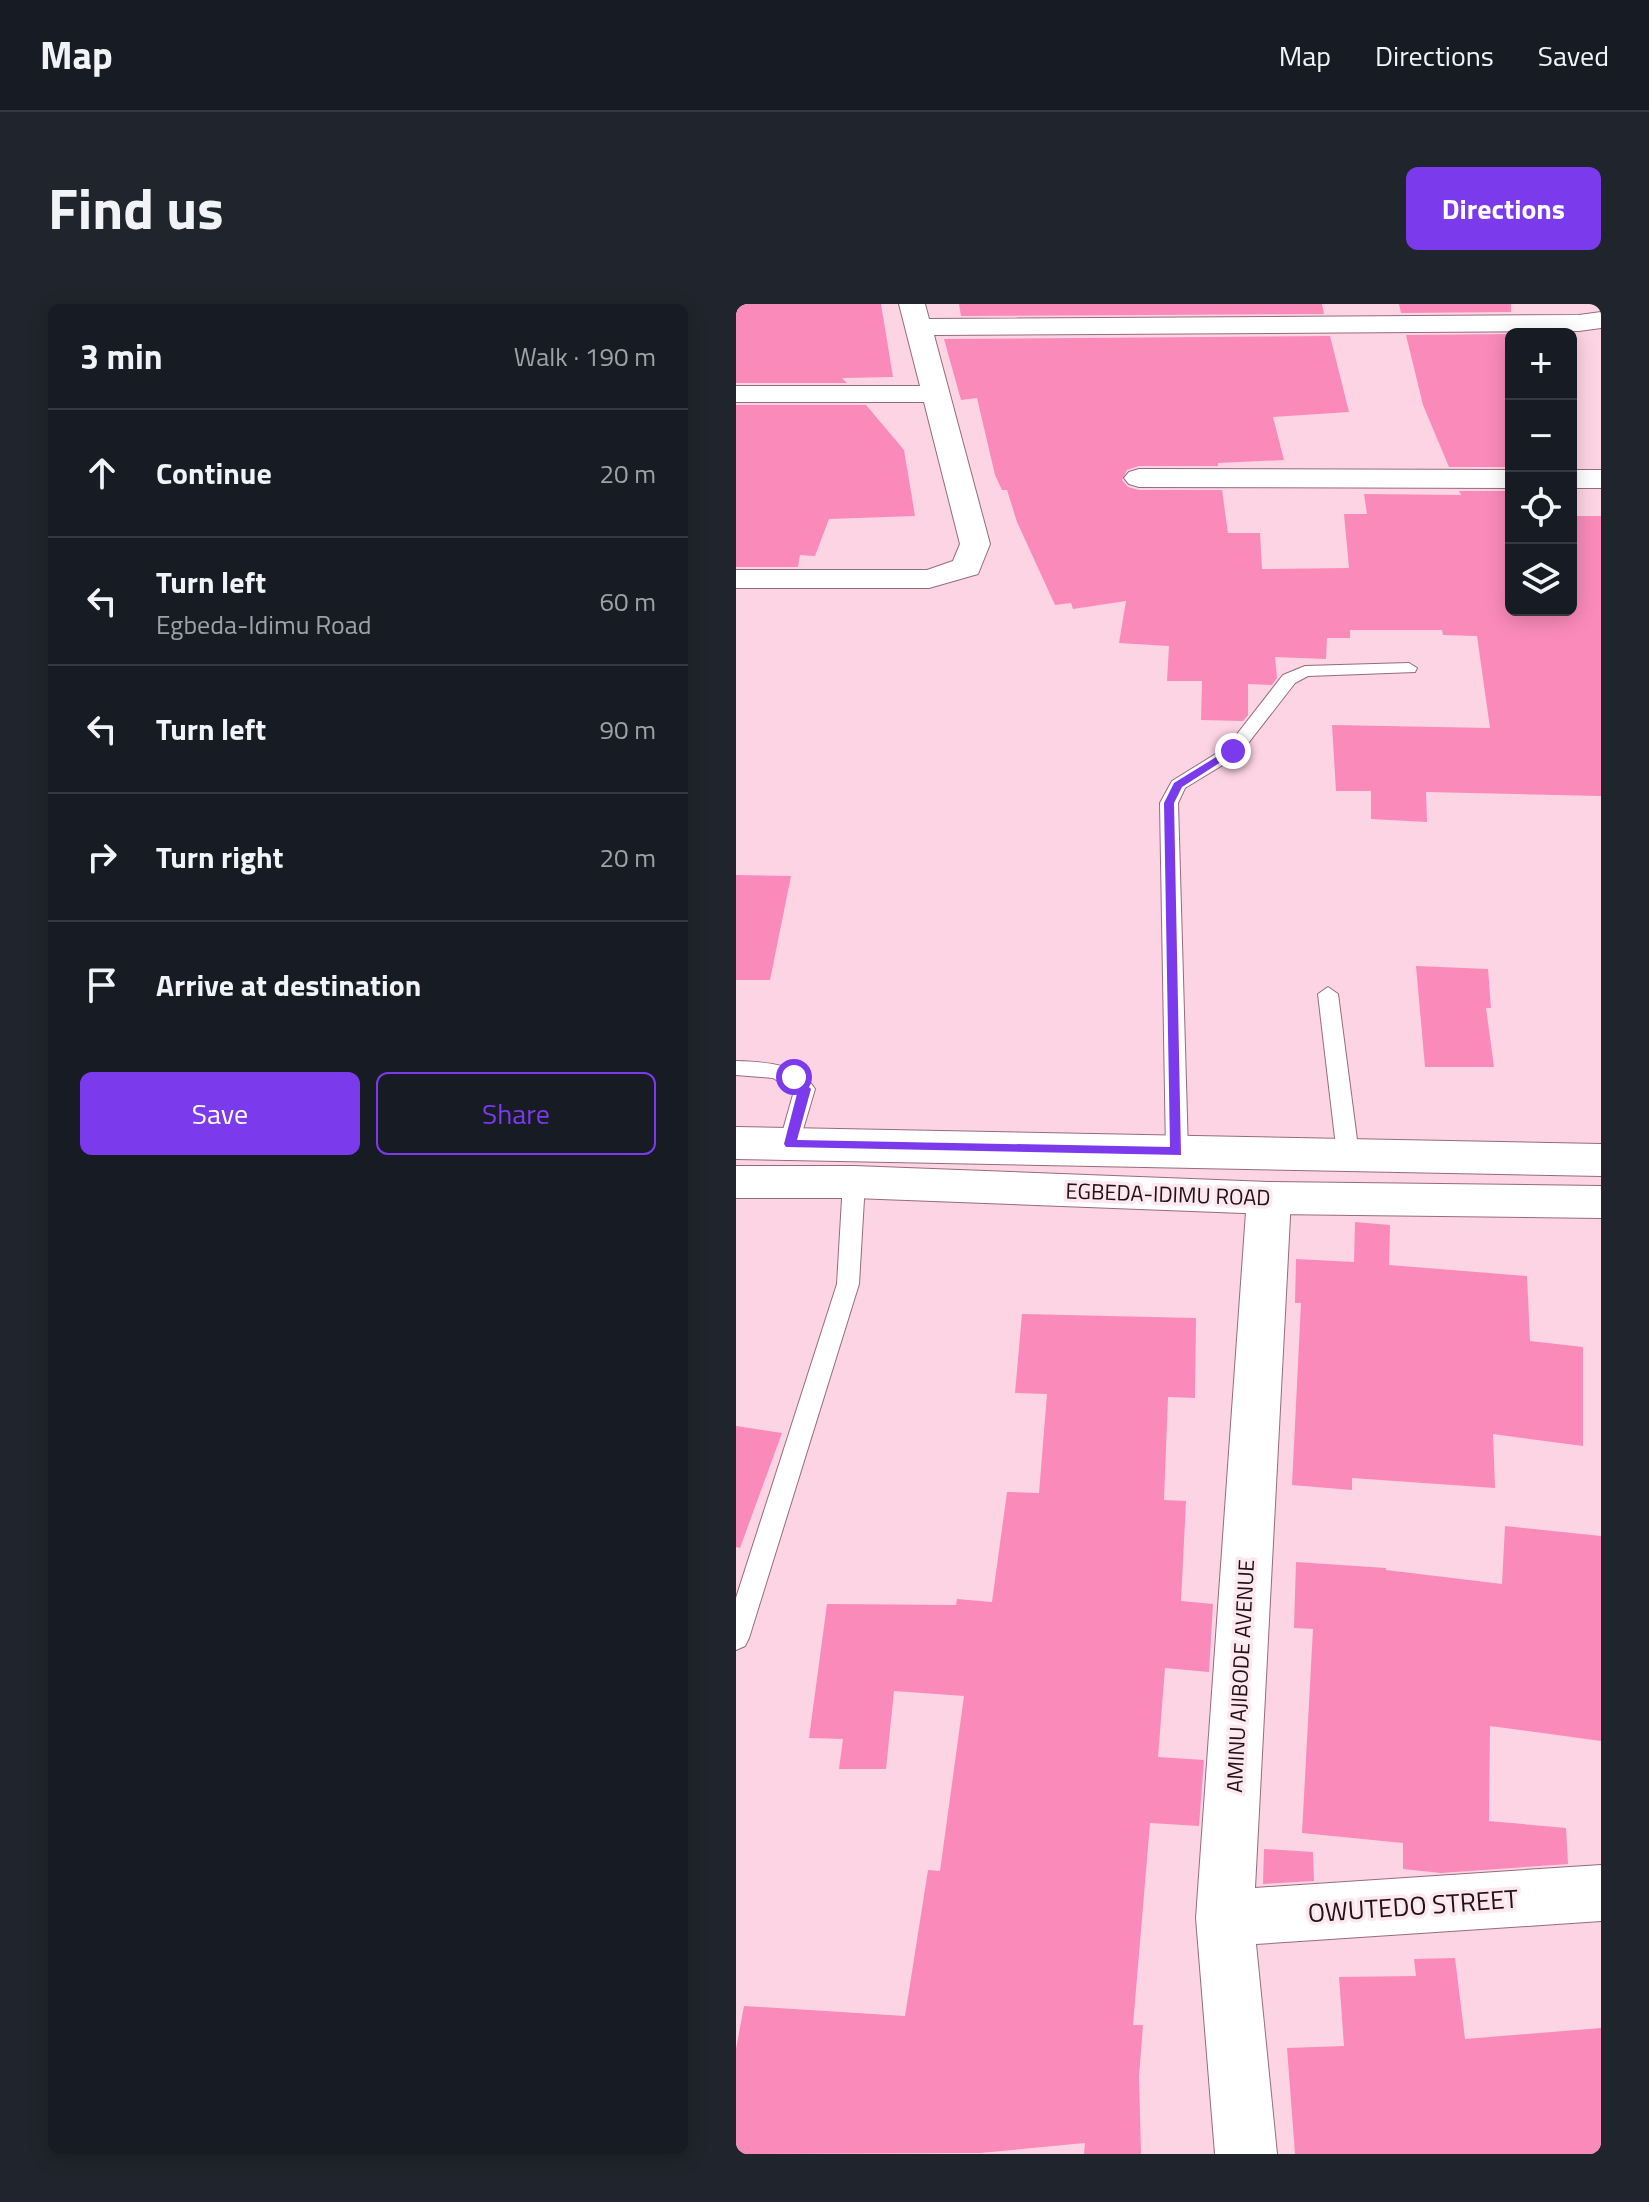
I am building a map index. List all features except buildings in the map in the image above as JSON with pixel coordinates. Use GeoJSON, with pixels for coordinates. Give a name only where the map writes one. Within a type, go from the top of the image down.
{"type":"FeatureCollection","features":[{"type":"Feature","properties":{"kind":"street"},"geometry":{"type":"LineString","coordinates":[[736,579],[929,579],[967,567],[975,544],[914,315],[1581,316],[1601,346]]}},
{"type":"Feature","properties":{"kind":"street"},"geometry":{"type":"LineString","coordinates":[[736,394],[935,394]]}},
{"type":"Feature","properties":{"kind":"street"},"geometry":{"type":"LineString","coordinates":[[1139,478],[1505,479]]}},
{"type":"Feature","properties":{"kind":"street"},"geometry":{"type":"LineString","coordinates":[[1577,479],[1601,479]]}},
{"type":"Feature","properties":{"kind":"street","name":"EGBEDA-IDIMU ROAD"},"geometry":{"type":"LineString","coordinates":[[736,1143],[1601,1160]]}},
{"type":"Feature","properties":{"kind":"street","name":"EGBEDA-IDIMU ROAD"},"geometry":{"type":"LineString","coordinates":[[736,1182],[854,1182],[1269,1198],[1601,1202]]}},
{"type":"Feature","properties":{"kind":"street","name":"AMINU AJIBODE AVENUE"},"geometry":{"type":"LineString","coordinates":[[1246,2154],[1225,1918],[1269,1198]]}},
{"type":"Feature","properties":{"kind":"street","name":"OWUTEDO STREET"},"geometry":{"type":"LineString","coordinates":[[1225,1918],[1601,1893]]}},
{"type":"Feature","properties":{"kind":"lane"},"geometry":{"type":"LineString","coordinates":[[1177,1152],[1169,803],[1178,785],[1233,751],[1289,679],[1305,671],[1409,668]]}},
{"type":"Feature","properties":{"kind":"lane"},"geometry":{"type":"LineString","coordinates":[[1328,994],[1348,1155]]}},
{"type":"Feature","properties":{"kind":"lane"},"geometry":{"type":"LineString","coordinates":[[736,1068],[771,1070],[794,1077],[805,1089],[790,1144]]}},
{"type":"Feature","properties":{"kind":"lane"},"geometry":{"type":"LineString","coordinates":[[736,1638],[848,1284],[854,1182]]}},
{"type":"Feature","properties":{"kind":"route"},"geometry":{"type":"LineString","coordinates":[[794,1077],[805,1089],[790,1144],[1177,1152],[1169,803],[1178,785],[1233,751]]}}]}
